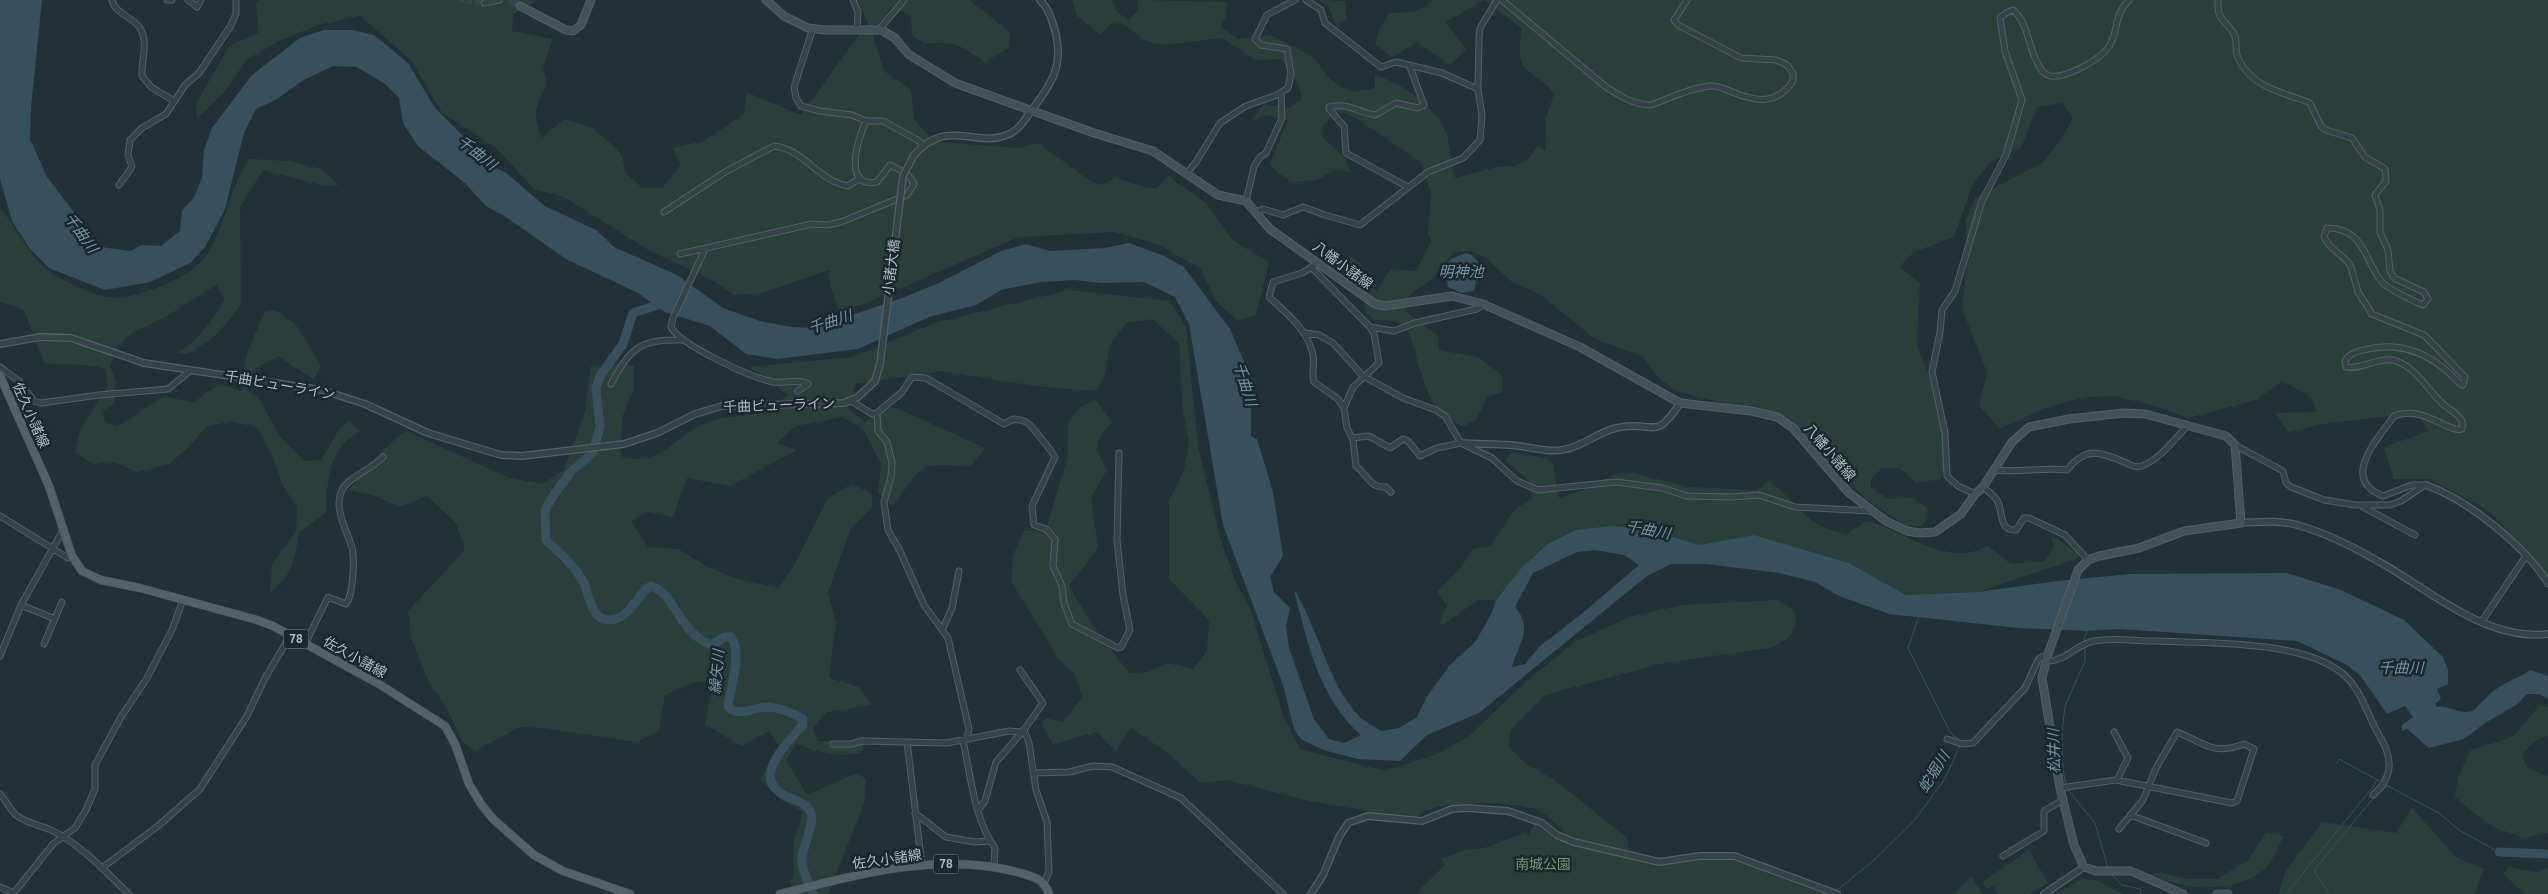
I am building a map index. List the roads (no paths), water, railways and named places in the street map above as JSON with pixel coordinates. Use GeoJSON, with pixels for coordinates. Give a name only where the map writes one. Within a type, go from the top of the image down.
{"type":"FeatureCollection","features":[{"type":"Feature","properties":{"kind":"main road"},"geometry":{"type":"LineString","coordinates":[[520,6],[566,30],[573,31],[581,24],[591,0]]}},
{"type":"Feature","properties":{"kind":"main road"},"geometry":{"type":"LineString","coordinates":[[766,0],[784,16],[813,28],[879,30],[895,38],[915,59],[955,83],[1033,109],[1094,133],[1153,150],[1218,195],[1246,201]]}},
{"type":"Feature","properties":{"kind":"main road","name":"八幡小諸線"},"geometry":{"type":"LineString","coordinates":[[1246,201],[1258,212],[1270,229],[1314,265],[1368,299],[1385,306],[1452,296],[1484,304],[1580,347],[1680,403],[1751,411],[1777,418],[1793,428],[1834,478],[1871,511],[1907,531],[1934,532],[1961,514],[1975,494],[1983,487],[2021,433],[2029,427],[2124,413],[2145,414],[2226,436],[2235,445]]}},
{"type":"Feature","properties":{"kind":"main road","name":"佐久小諸線"},"geometry":{"type":"LineString","coordinates":[[0,376],[49,486],[72,556],[82,571],[91,577],[257,620],[379,684],[445,726],[455,744],[469,784],[481,804],[493,819],[534,855],[563,870],[630,894]]}},
{"type":"Feature","properties":{"kind":"main road"},"geometry":{"type":"LineString","coordinates":[[2183,894],[2131,871],[2096,871],[2084,867],[2074,845],[2060,788],[2042,678],[2047,657],[2078,570],[2088,560],[2139,548],[2184,532],[2241,523],[2235,445]]}},
{"type":"Feature","properties":{"kind":"main road","name":"佐久小諸線"},"geometry":{"type":"LineString","coordinates":[[780,894],[879,871],[974,863],[1034,876],[1044,883]]}},
{"type":"Feature","properties":{"kind":"main road"},"geometry":{"type":"LineString","coordinates":[[1044,883],[1049,894]]}},
{"type":"Feature","properties":{"kind":"main road"},"geometry":{"type":"LineString","coordinates":[[2217,894],[2228,894]]}},
{"type":"Feature","properties":{"kind":"street"},"geometry":{"type":"LineString","coordinates":[[112,0],[114,7],[135,23],[142,34],[142,76],[151,86],[174,101]]}},
{"type":"Feature","properties":{"kind":"street"},"geometry":{"type":"LineString","coordinates":[[188,0],[196,7],[201,0]]}},
{"type":"Feature","properties":{"kind":"street"},"geometry":{"type":"LineString","coordinates":[[119,185],[132,166],[128,155],[130,140],[142,128],[166,114],[185,86],[199,74],[230,27],[236,14],[236,0]]}},
{"type":"Feature","properties":{"kind":"street"},"geometry":{"type":"LineString","coordinates":[[484,3],[499,0]]}},
{"type":"Feature","properties":{"kind":"street"},"geometry":{"type":"LineString","coordinates":[[853,0],[858,12],[857,30]]}},
{"type":"Feature","properties":{"kind":"street"},"geometry":{"type":"LineString","coordinates":[[879,30],[904,0]]}},
{"type":"Feature","properties":{"kind":"street"},"geometry":{"type":"LineString","coordinates":[[813,28],[794,87],[796,98],[801,106],[852,115],[866,121],[883,121],[919,141],[924,146],[934,140],[955,134],[987,138],[1008,135],[1021,125],[1050,85],[1057,70],[1058,45],[1051,16],[1040,0]]}},
{"type":"Feature","properties":{"kind":"street"},"geometry":{"type":"LineString","coordinates":[[1186,174],[1196,162],[1220,123],[1246,106],[1282,93],[1288,88],[1291,74],[1288,49],[1261,45],[1255,39],[1267,15],[1295,0]]}},
{"type":"Feature","properties":{"kind":"street"},"geometry":{"type":"LineString","coordinates":[[1306,0],[1321,10],[1325,23],[1376,64],[1384,67],[1396,62],[1442,74],[1478,90]]}},
{"type":"Feature","properties":{"kind":"street"},"geometry":{"type":"LineString","coordinates":[[1258,212],[1263,209],[1283,215],[1303,206],[1325,215],[1360,225],[1428,172],[1463,158],[1480,140],[1482,116],[1478,90],[1480,28],[1497,0]]}},
{"type":"Feature","properties":{"kind":"street"},"geometry":{"type":"LineString","coordinates":[[1502,0],[1606,87],[1638,104],[1651,105],[1711,85],[1746,97],[1774,99],[1790,87],[1793,81],[1792,73],[1787,65],[1776,60],[1741,58],[1678,25],[1674,20],[1687,0]]}},
{"type":"Feature","properties":{"kind":"street"},"geometry":{"type":"LineString","coordinates":[[1975,494],[1958,486],[1947,476],[1945,433],[1932,372],[1940,332],[1942,310],[1956,291],[1982,201],[2008,150],[2022,100],[2005,51],[2000,18],[2013,10],[2019,15],[2034,58],[2043,72],[2048,76],[2065,75],[2091,62],[2107,49],[2114,38],[2119,12],[2130,0]]}},
{"type":"Feature","properties":{"kind":"street"},"geometry":{"type":"LineString","coordinates":[[2218,0],[2220,18],[2234,35],[2238,59],[2251,77],[2269,89],[2310,102],[2321,126],[2326,130],[2352,138],[2365,157],[2385,169],[2386,181],[2375,195],[2380,215],[2380,232],[2388,250],[2390,271],[2401,282],[2424,292],[2428,299],[2426,302],[2423,305],[2386,286],[2367,253],[2355,238],[2341,229],[2327,228],[2324,237],[2328,245],[2351,267],[2358,292],[2372,314],[2424,335],[2465,377],[2463,385],[2460,384],[2441,366],[2422,354],[2397,347],[2380,347],[2354,352],[2345,361],[2346,366],[2352,368],[2384,360],[2398,362],[2416,374],[2436,397],[2460,418],[2463,424],[2462,429],[2459,430],[2452,429],[2426,415],[2400,413],[2394,416],[2362,466],[2362,476],[2370,488],[2383,496],[2412,485],[2426,485],[2456,500],[2487,521],[2526,556],[2539,569],[2548,583]]}},
{"type":"Feature","properties":{"kind":"street"},"geometry":{"type":"LineString","coordinates":[[1408,187],[1346,153],[1344,126],[1329,109],[1329,106],[1350,106],[1374,115],[1396,103],[1418,108],[1424,105],[1410,67]]}},
{"type":"Feature","properties":{"kind":"street"},"geometry":{"type":"LineString","coordinates":[[1246,201],[1254,167],[1260,157],[1266,153],[1282,118],[1282,93]]}},
{"type":"Feature","properties":{"kind":"street"},"geometry":{"type":"LineString","coordinates":[[680,254],[812,224],[827,225],[841,222],[907,195],[914,184],[909,175],[890,165],[877,182],[866,182],[860,178],[854,164],[859,137],[866,121]]}},
{"type":"Feature","properties":{"kind":"street"},"geometry":{"type":"LineString","coordinates":[[664,212],[725,172],[774,146],[796,153],[818,172],[843,185],[848,186],[860,178]]}},
{"type":"Feature","properties":{"kind":"street","name":"小諸大橋"},"geometry":{"type":"LineString","coordinates":[[874,381],[880,364],[903,176],[914,155],[924,146]]}},
{"type":"Feature","properties":{"kind":"street"},"geometry":{"type":"LineString","coordinates":[[705,249],[673,318],[671,327],[673,332],[733,367],[761,378],[775,382],[799,381],[808,384],[798,391]]}},
{"type":"Feature","properties":{"kind":"street"},"geometry":{"type":"LineString","coordinates":[[1344,408],[1353,387],[1379,363],[1374,333],[1314,265],[1302,273],[1273,282],[1269,292],[1270,297],[1305,333],[1312,348],[1315,363],[1314,382],[1338,399],[1344,408],[1347,428],[1352,438],[1356,466],[1362,471],[1369,482],[1378,488],[1386,488],[1391,492]]}},
{"type":"Feature","properties":{"kind":"street"},"geometry":{"type":"LineString","coordinates":[[1370,327],[1394,331],[1415,323],[1477,309],[1484,304]]}},
{"type":"Feature","properties":{"kind":"street"},"geometry":{"type":"LineString","coordinates":[[1305,333],[1319,335],[1333,343],[1363,376],[1403,398],[1436,410],[1445,416],[1460,444],[1492,458],[1517,481],[1538,490],[1616,482],[1662,488],[1687,496],[1732,498],[1758,495],[1795,507],[1871,511]]}},
{"type":"Feature","properties":{"kind":"street","name":"千曲ビューライン"},"geometry":{"type":"LineString","coordinates":[[0,344],[40,337],[71,338],[144,363],[322,390],[339,395],[428,433],[487,452],[522,456],[624,444],[656,433],[695,414],[722,406],[851,401],[866,392],[874,381]]}},
{"type":"Feature","properties":{"kind":"street"},"geometry":{"type":"LineString","coordinates":[[611,384],[628,356],[642,344],[666,339],[684,340]]}},
{"type":"Feature","properties":{"kind":"street"},"geometry":{"type":"LineString","coordinates":[[0,367],[20,382],[34,401],[41,403],[99,395],[168,389],[190,371]]}},
{"type":"Feature","properties":{"kind":"street"},"geometry":{"type":"LineString","coordinates":[[851,401],[872,414],[877,413],[902,392],[912,377],[917,376],[926,378],[1004,424],[1014,419],[1031,425],[1037,435],[1052,450],[1054,457],[1032,506],[1034,525],[1046,530],[1055,539],[1052,566],[1062,586],[1068,617],[1072,624],[1118,648],[1121,647],[1130,630],[1118,540],[1119,453]]}},
{"type":"Feature","properties":{"kind":"street"},"geometry":{"type":"LineString","coordinates":[[1352,438],[1369,436],[1390,448],[1403,440],[1408,441],[1420,456],[1436,448],[1460,444],[1511,445],[1555,451],[1568,449],[1616,428],[1625,426],[1658,428],[1668,421],[1680,403]]}},
{"type":"Feature","properties":{"kind":"street"},"geometry":{"type":"LineString","coordinates":[[877,413],[878,431],[887,442],[892,463],[891,477],[884,502],[888,530],[899,549],[924,605],[943,628],[948,638],[969,729],[965,740],[978,810],[996,854],[994,866]]}},
{"type":"Feature","properties":{"kind":"street"},"geometry":{"type":"LineString","coordinates":[[1994,470],[2021,471],[2039,468],[2067,470],[2077,457],[2090,453],[2103,455],[2141,467],[2154,459],[2188,426]]}},
{"type":"Feature","properties":{"kind":"street"},"geometry":{"type":"LineString","coordinates":[[2235,445],[2283,471],[2286,483],[2291,487],[2324,500],[2360,506],[2390,505],[2426,485]]}},
{"type":"Feature","properties":{"kind":"street"},"geometry":{"type":"LineString","coordinates":[[305,644],[328,597],[346,604],[352,592],[352,548],[344,532],[340,513],[341,493],[351,480],[383,458]]}},
{"type":"Feature","properties":{"kind":"street"},"geometry":{"type":"LineString","coordinates":[[1983,487],[1998,502],[2000,520],[2007,528],[2016,530],[2024,518],[2030,518],[2065,535],[2088,560]]}},
{"type":"Feature","properties":{"kind":"street"},"geometry":{"type":"LineString","coordinates":[[2360,506],[2415,535]]}},
{"type":"Feature","properties":{"kind":"street"},"geometry":{"type":"LineString","coordinates":[[0,516],[68,558],[72,556]]}},
{"type":"Feature","properties":{"kind":"street"},"geometry":{"type":"LineString","coordinates":[[2241,523],[2274,521],[2318,532],[2350,546],[2448,605],[2482,621],[2508,631],[2548,634]]}},
{"type":"Feature","properties":{"kind":"street"},"geometry":{"type":"LineString","coordinates":[[0,656],[21,605],[63,530]]}},
{"type":"Feature","properties":{"kind":"street"},"geometry":{"type":"LineString","coordinates":[[2482,621],[2526,556]]}},
{"type":"Feature","properties":{"kind":"street"},"geometry":{"type":"LineString","coordinates":[[943,628],[952,608],[959,571]]}},
{"type":"Feature","properties":{"kind":"street"},"geometry":{"type":"LineString","coordinates":[[0,887],[13,893],[57,839],[74,828],[86,810],[95,790],[95,765],[121,717],[147,678],[172,630],[184,600]]}},
{"type":"Feature","properties":{"kind":"street"},"geometry":{"type":"LineString","coordinates":[[44,644],[62,602]]}},
{"type":"Feature","properties":{"kind":"street"},"geometry":{"type":"LineString","coordinates":[[21,605],[55,619]]}},
{"type":"Feature","properties":{"kind":"street"},"geometry":{"type":"LineString","coordinates":[[102,868],[158,826],[200,789],[247,716],[290,636]]}},
{"type":"Feature","properties":{"kind":"street"},"geometry":{"type":"LineString","coordinates":[[1947,739],[1954,743],[1970,745],[1978,739],[2025,688],[2041,657],[2063,658],[2096,641],[2202,642],[2279,650],[2330,664],[2344,675],[2359,692],[2368,716],[2388,750],[2388,777],[2373,796]]}},
{"type":"Feature","properties":{"kind":"street"},"geometry":{"type":"LineString","coordinates":[[978,810],[985,801],[996,762],[1024,730],[1043,703],[1020,670]]}},
{"type":"Feature","properties":{"kind":"street"},"geometry":{"type":"LineString","coordinates":[[833,744],[851,744],[862,741],[965,740],[1009,731],[1020,732],[1024,730]]}},
{"type":"Feature","properties":{"kind":"street"},"geometry":{"type":"LineString","coordinates":[[1024,730],[1029,743],[1036,790],[1047,822],[1049,872],[1044,883]]}},
{"type":"Feature","properties":{"kind":"street"},"geometry":{"type":"LineString","coordinates":[[2114,732],[2128,758],[2117,780]]}},
{"type":"Feature","properties":{"kind":"street"},"geometry":{"type":"LineString","coordinates":[[2060,788],[2117,780],[2146,787],[2232,803],[2237,801],[2254,749],[2244,744],[2232,749],[2211,750],[2196,740],[2177,732],[2146,787],[2143,800],[2119,829]]}},
{"type":"Feature","properties":{"kind":"street"},"geometry":{"type":"LineString","coordinates":[[907,742],[922,866]]}},
{"type":"Feature","properties":{"kind":"street"},"geometry":{"type":"LineString","coordinates":[[1034,773],[1069,772],[1093,766],[1112,767],[1181,798],[1283,894]]}},
{"type":"Feature","properties":{"kind":"street"},"geometry":{"type":"LineString","coordinates":[[0,794],[14,814],[27,823],[48,828],[63,836],[102,868],[129,894]]}},
{"type":"Feature","properties":{"kind":"street"},"geometry":{"type":"LineString","coordinates":[[2003,856],[2044,831],[2044,812],[2063,800]]}},
{"type":"Feature","properties":{"kind":"street"},"geometry":{"type":"LineString","coordinates":[[1311,894],[1323,875],[1338,837],[1348,823],[1368,816],[1422,821],[1452,808],[1508,811],[1542,823],[1557,835],[1574,842],[1659,862],[1700,856],[1734,856],[1837,894]]}},
{"type":"Feature","properties":{"kind":"street"},"geometry":{"type":"LineString","coordinates":[[916,813],[946,836],[975,842],[990,841]]}},
{"type":"Feature","properties":{"kind":"street"},"geometry":{"type":"LineString","coordinates":[[2130,815],[2206,843]]}},
{"type":"Feature","properties":{"kind":"street"},"geometry":{"type":"LineString","coordinates":[[2044,894],[2084,867]]}},
{"type":"Feature","properties":{"kind":"water","name":"千曲川"},"geometry":{"type":"Polygon","coordinates":[[[0,0],[42,0],[31,107],[30,139],[47,177],[101,247],[130,251],[142,245],[161,246],[180,231],[182,211],[194,197],[202,178],[204,150],[212,128],[252,75],[300,38],[324,30],[353,30],[374,35],[408,63],[435,108],[493,166],[506,173],[545,206],[596,230],[614,247],[677,275],[723,308],[760,321],[792,327],[814,328],[902,298],[939,283],[1001,251],[1026,244],[1050,251],[1105,248],[1129,243],[1164,256],[1184,267],[1230,329],[1248,371],[1242,388],[1251,409],[1251,436],[1257,439],[1273,492],[1283,556],[1270,577],[1274,592],[1290,608],[1286,626],[1289,648],[1314,719],[1329,739],[1344,743],[1361,735],[1347,721],[1325,687],[1310,649],[1294,590],[1303,605],[1331,671],[1348,702],[1361,718],[1382,731],[1399,728],[1417,717],[1426,698],[1449,666],[1476,641],[1492,612],[1496,600],[1522,567],[1547,544],[1576,530],[1612,526],[1647,529],[1699,545],[1754,535],[1849,563],[1906,595],[1978,592],[2058,581],[2130,574],[2287,573],[2341,590],[2404,620],[2443,657],[2448,670],[2448,684],[2437,689],[2441,699],[2435,704],[2437,707],[2446,707],[2462,712],[2472,711],[2499,687],[2530,670],[2548,676],[2548,699],[2539,694],[2527,694],[2516,705],[2485,723],[2464,739],[2429,748],[2407,729],[2402,731],[2402,725],[2413,717],[2405,706],[2387,714],[2360,675],[2347,665],[2297,641],[2120,629],[2087,631],[2019,628],[1889,614],[1839,596],[1815,582],[1779,573],[1706,564],[1671,564],[1647,576],[1479,713],[1427,735],[1400,761],[1358,759],[1323,750],[1301,739],[1294,729],[1283,685],[1223,525],[1189,324],[1175,297],[1144,282],[1101,283],[1075,280],[1041,282],[1001,290],[976,305],[929,317],[858,349],[778,359],[746,354],[710,326],[665,312],[638,293],[566,259],[506,217],[486,206],[465,183],[418,146],[403,123],[399,98],[385,84],[357,67],[333,66],[302,81],[277,99],[256,109],[244,133],[225,209],[205,247],[190,263],[150,282],[105,290],[49,268],[30,249],[12,221],[0,179],[0,0]],[[1595,550],[1577,552],[1533,573],[1515,607],[1521,615],[1524,630],[1512,667],[1525,664],[1540,646],[1639,565],[1624,555],[1595,550]]]}},
{"type":"Feature","properties":{"kind":"water","name":"明神池"},"geometry":{"type":"Polygon","coordinates":[[[1466,253],[1472,255],[1480,264],[1474,291],[1462,293],[1448,287],[1445,266],[1451,259],[1466,253]]]}},
{"type":"Feature","properties":{"kind":"waterway","name":"繰矢川"},"geometry":{"type":"LineString","coordinates":[[667,305],[661,304],[633,313],[623,344],[600,376],[596,388],[600,427],[593,452],[570,473],[551,499],[545,511],[546,540],[567,560],[577,573],[584,583],[594,610],[603,619],[618,618],[628,612],[646,589],[651,586],[666,596],[691,631],[700,639],[711,645],[725,637],[731,637],[736,652],[735,671],[728,706],[732,710],[741,712],[764,707],[778,708],[803,719],[803,725],[781,750],[775,760],[771,770],[771,780],[775,788],[786,796],[804,804],[811,813],[812,817],[802,863],[813,894]]}},
{"type":"Feature","properties":{"kind":"waterway","name":"蛇堀川"},"geometry":{"type":"LineString","coordinates":[[1919,616],[1908,648],[1950,732],[1959,740]]}},
{"type":"Feature","properties":{"kind":"waterway","name":"松井川"},"geometry":{"type":"LineString","coordinates":[[2084,641],[2087,631]]}},
{"type":"Feature","properties":{"kind":"waterway","name":"松井川"},"geometry":{"type":"LineString","coordinates":[[2066,786],[2063,769],[2062,732],[2065,706],[2085,661],[2085,645]]}},
{"type":"Feature","properties":{"kind":"waterway","name":"蛇堀川"},"geometry":{"type":"LineString","coordinates":[[1836,891],[1873,861],[1913,822],[1944,780],[1960,746]]}},
{"type":"Feature","properties":{"kind":"waterway"},"geometry":{"type":"LineString","coordinates":[[2337,763],[2339,759],[2381,782]]}},
{"type":"Feature","properties":{"kind":"waterway"},"geometry":{"type":"LineString","coordinates":[[2286,894],[2377,780]]}},
{"type":"Feature","properties":{"kind":"waterway"},"geometry":{"type":"LineString","coordinates":[[2384,784],[2439,813],[2459,830],[2499,852]]}},
{"type":"Feature","properties":{"kind":"waterway"},"geometry":{"type":"LineString","coordinates":[[2330,894],[2316,875],[2315,869],[2370,802],[2387,786]]}},
{"type":"Feature","properties":{"kind":"waterway","name":"松井川"},"geometry":{"type":"LineString","coordinates":[[2068,790],[2095,823],[2108,868]]}},
{"type":"Feature","properties":{"kind":"waterway"},"geometry":{"type":"LineString","coordinates":[[2499,852],[2548,854]]}},
{"type":"Feature","properties":{"kind":"waterway","name":"松井川"},"geometry":{"type":"LineString","coordinates":[[2111,874],[2122,885],[2140,889],[2141,894]]}},
{"type":"Feature","properties":{"kind":"tunnel"},"geometry":{"type":"LineString","coordinates":[[460,0],[484,3]]}},
{"type":"Feature","properties":{"kind":"tunnel"},"geometry":{"type":"LineString","coordinates":[[510,0],[520,6]]}},
{"type":"Feature","properties":{"kind":"park label","name":"南城公園"},"geometry":{"type":"Point","coordinates":[1543,864]}}]}
